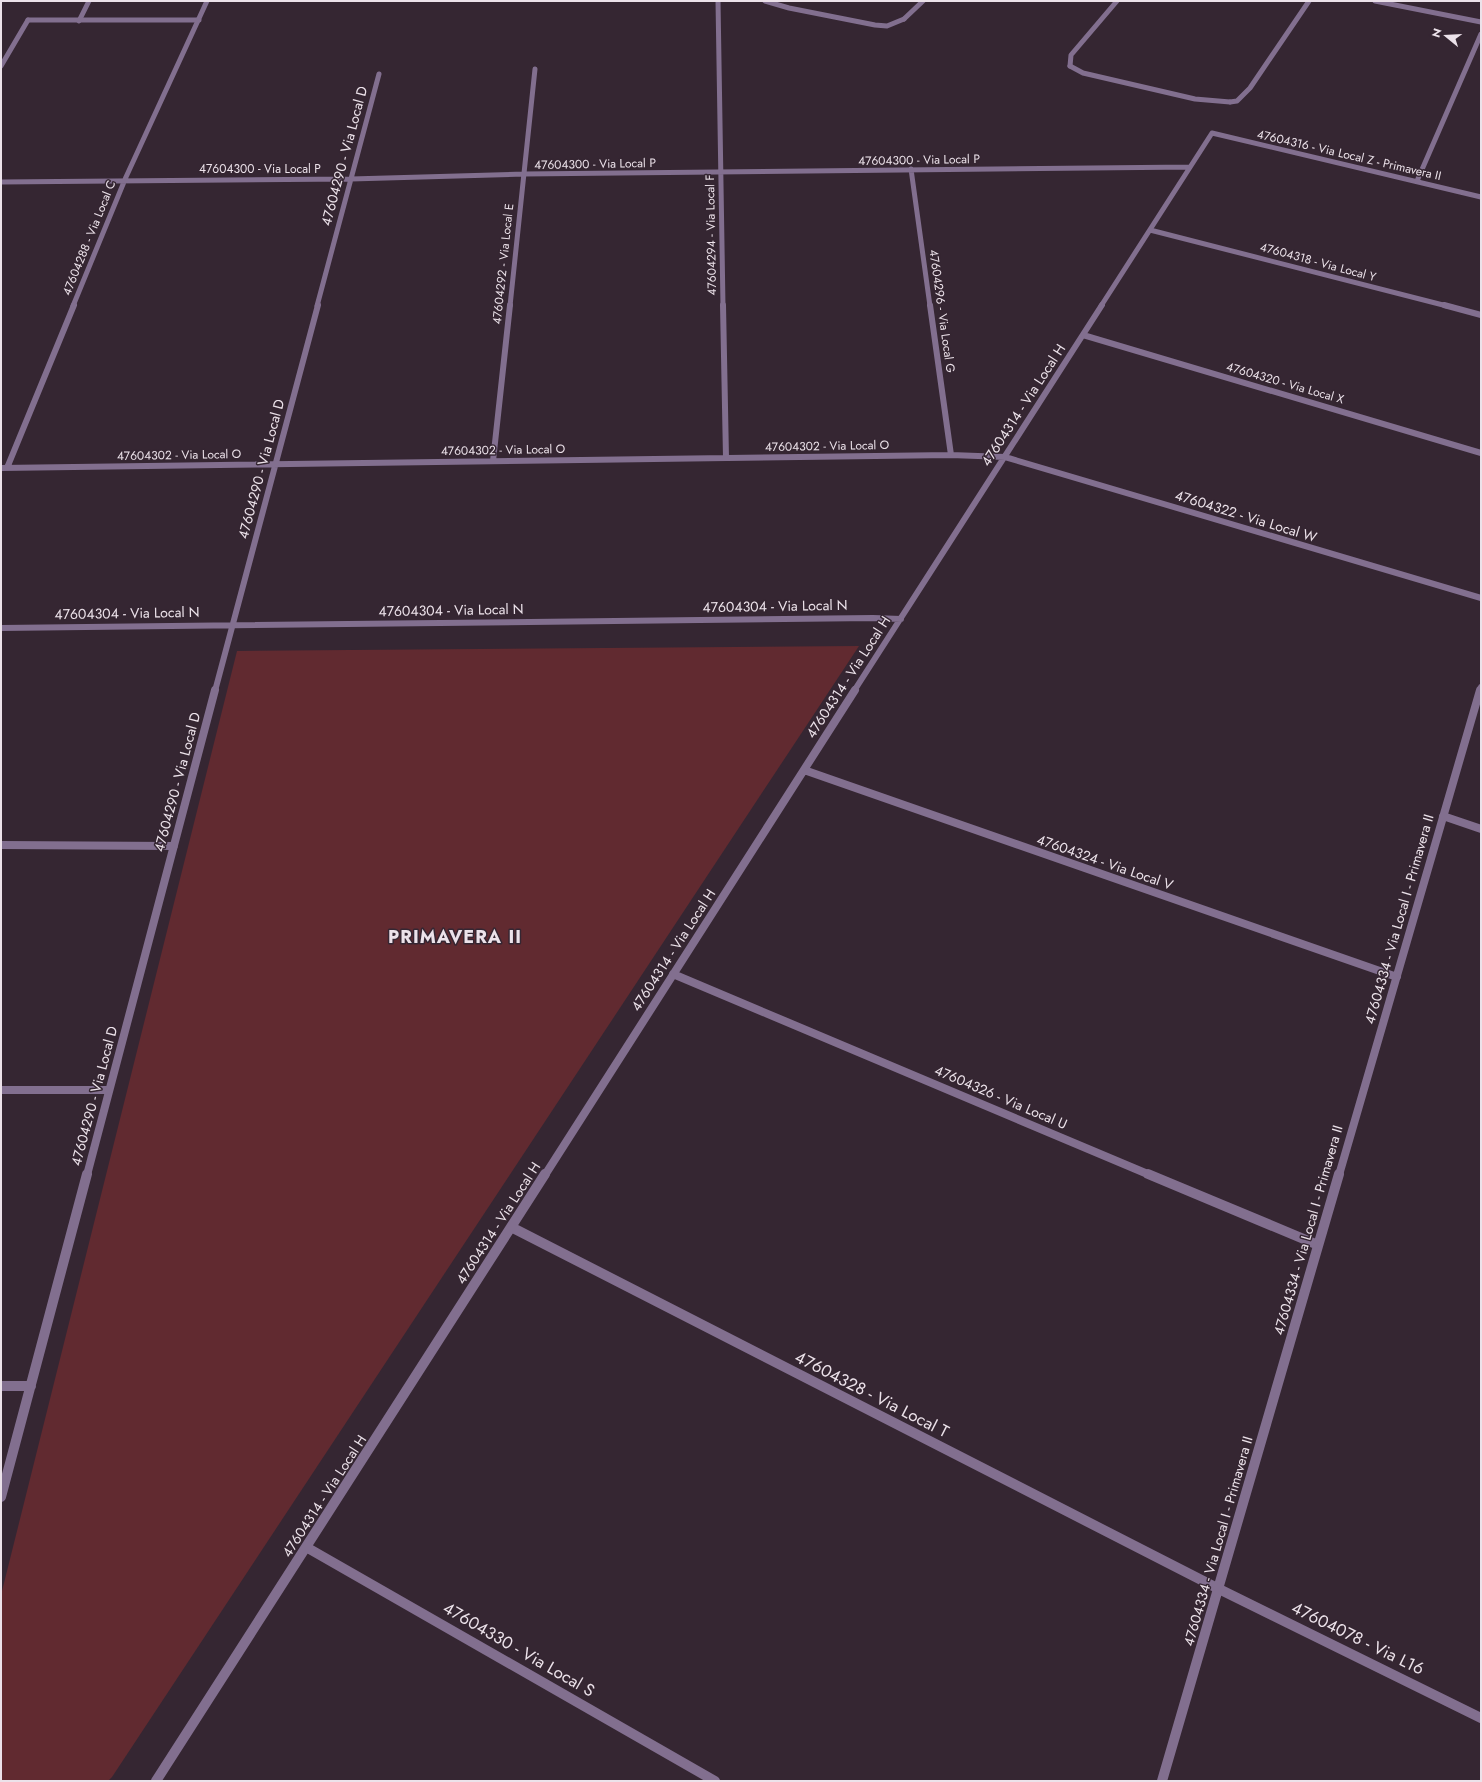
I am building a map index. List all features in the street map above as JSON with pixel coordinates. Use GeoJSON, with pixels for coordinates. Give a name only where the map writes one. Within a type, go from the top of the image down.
{"type":"FeatureCollection","features":[{"type":"Feature","properties":{"kind":"street"},"geometry":{"type":"LineString","coordinates":[[80,21],[89,1]]}},
{"type":"Feature","properties":{"kind":"street","name":"47604288 - Via Local C"},"geometry":{"type":"LineString","coordinates":[[4,468],[125,180],[207,1]]}},
{"type":"Feature","properties":{"kind":"street","name":"47604294 - Via Local F"},"geometry":{"type":"LineString","coordinates":[[718,1],[726,458]]}},
{"type":"Feature","properties":{"kind":"street"},"geometry":{"type":"LineString","coordinates":[[765,1],[789,8],[875,25],[888,26],[904,18],[923,1]]}},
{"type":"Feature","properties":{"kind":"street"},"geometry":{"type":"LineString","coordinates":[[1116,1],[1071,55],[1070,66],[1083,73],[1195,99],[1230,102],[1237,101],[1250,88],[1309,1]]}},
{"type":"Feature","properties":{"kind":"street"},"geometry":{"type":"LineString","coordinates":[[1375,1],[1481,22]]}},
{"type":"Feature","properties":{"kind":"street"},"geometry":{"type":"LineString","coordinates":[[1,66],[28,20],[199,20]]}},
{"type":"Feature","properties":{"kind":"street"},"geometry":{"type":"LineString","coordinates":[[1417,181],[1481,34]]}},
{"type":"Feature","properties":{"kind":"street","name":"47604292 - Via Local E"},"geometry":{"type":"LineString","coordinates":[[493,462],[535,69]]}},
{"type":"Feature","properties":{"kind":"street","name":"47604290 - Via Local D"},"geometry":{"type":"LineString","coordinates":[[1,1497],[379,74]]}},
{"type":"Feature","properties":{"kind":"street","name":"47604316 - Via Local Z - Primavera II"},"geometry":{"type":"LineString","coordinates":[[1212,133],[1481,197]]}},
{"type":"Feature","properties":{"kind":"street","name":"47604314 - Via Local H"},"geometry":{"type":"LineString","coordinates":[[156,1781],[1212,133]]}},
{"type":"Feature","properties":{"kind":"street","name":"47604300 - Via Local P"},"geometry":{"type":"LineString","coordinates":[[1,182],[351,179],[524,174],[911,169],[1190,167]]}},
{"type":"Feature","properties":{"kind":"street","name":"47604296 - Via Local G"},"geometry":{"type":"LineString","coordinates":[[911,169],[951,455]]}},
{"type":"Feature","properties":{"kind":"street","name":"47604318 - Via Local Y"},"geometry":{"type":"LineString","coordinates":[[1150,230],[1481,315]]}},
{"type":"Feature","properties":{"kind":"street","name":"47604320 - Via Local X"},"geometry":{"type":"LineString","coordinates":[[1083,335],[1481,453]]}},
{"type":"Feature","properties":{"kind":"street","name":"47604302 - Via Local O"},"geometry":{"type":"LineString","coordinates":[[4,468],[951,455],[1005,457]]}},
{"type":"Feature","properties":{"kind":"street","name":"47604322 - Via Local W"},"geometry":{"type":"LineString","coordinates":[[1005,457],[1481,598]]}},
{"type":"Feature","properties":{"kind":"street","name":"47604304 - Via Local N"},"geometry":{"type":"LineString","coordinates":[[1,628],[856,618],[901,619]]}},
{"type":"Feature","properties":{"kind":"street","name":"47604334 - Via Local I - Primavera II"},"geometry":{"type":"LineString","coordinates":[[1162,1781],[1481,687]]}},
{"type":"Feature","properties":{"kind":"street","name":"47604324 - Via Local V"},"geometry":{"type":"LineString","coordinates":[[804,770],[1397,978]]}},
{"type":"Feature","properties":{"kind":"street"},"geometry":{"type":"LineString","coordinates":[[1443,816],[1481,828]]}},
{"type":"Feature","properties":{"kind":"street"},"geometry":{"type":"LineString","coordinates":[[1,846],[174,846]]}},
{"type":"Feature","properties":{"kind":"street","name":"47604326 - Via Local U"},"geometry":{"type":"LineString","coordinates":[[673,974],[1318,1245]]}},
{"type":"Feature","properties":{"kind":"street"},"geometry":{"type":"LineString","coordinates":[[1,1090],[109,1090]]}},
{"type":"Feature","properties":{"kind":"street","name":"47604328 - Via Local T"},"geometry":{"type":"LineString","coordinates":[[511,1227],[1219,1589]]}},
{"type":"Feature","properties":{"kind":"street"},"geometry":{"type":"LineString","coordinates":[[1,1386],[31,1386]]}},
{"type":"Feature","properties":{"kind":"street","name":"47604330 - Via Local S"},"geometry":{"type":"LineString","coordinates":[[306,1547],[715,1781]]}},
{"type":"Feature","properties":{"kind":"street","name":"47604078 - Via L16"},"geometry":{"type":"LineString","coordinates":[[1219,1589],[1481,1718]]}},
{"type":"Feature","properties":{"kind":"shaded area"},"geometry":{"type":"Polygon","coordinates":[[[859,646],[112,1777],[108,1781],[1,1781],[1,1595],[237,651],[859,646]]]}},
{"type":"Feature","properties":{"kind":"district","name":"PRIMAVERA II"},"geometry":{"type":"Point","coordinates":[455,937]}}]}
